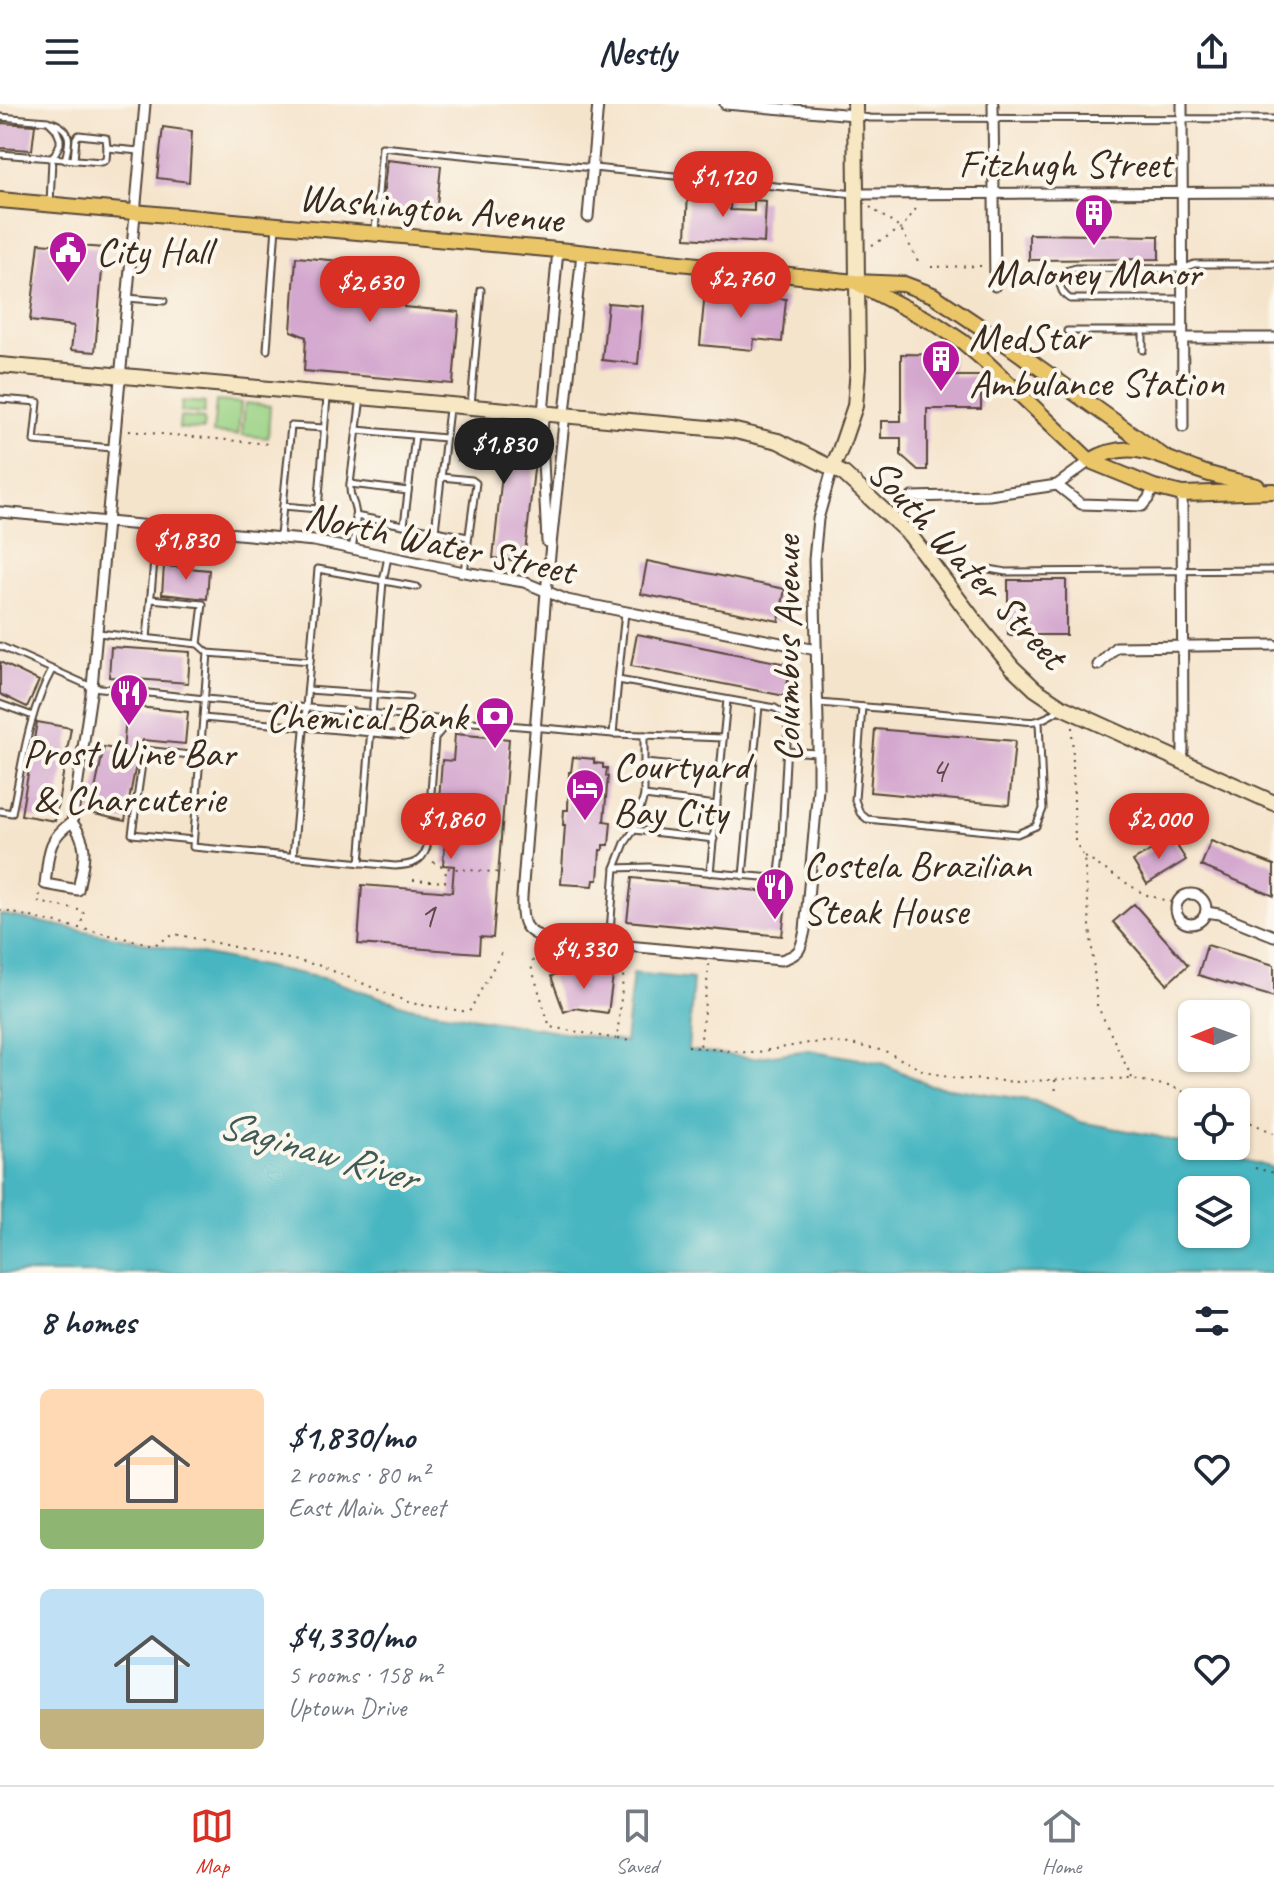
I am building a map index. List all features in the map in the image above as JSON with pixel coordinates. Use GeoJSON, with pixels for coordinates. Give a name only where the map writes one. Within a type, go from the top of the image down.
{"type":"FeatureCollection","features":[{"type":"Feature","properties":{"kind":"main road","name":"Washington Avenue"},"geometry":{"type":"LineString","coordinates":[[0,200],[558,250],[855,282],[904,284],[933,295],[1163,456]]}},
{"type":"Feature","properties":{"kind":"main road"},"geometry":{"type":"LineString","coordinates":[[855,282],[936,324],[963,342],[1090,461],[1154,487],[1182,494],[1274,491],[1135,450],[1105,452],[1090,461]]}},
{"type":"Feature","properties":{"kind":"street"},"geometry":{"type":"LineString","coordinates":[[72,822],[83,836],[85,849],[78,890],[45,884],[51,845],[59,832],[72,822],[92,687],[145,104]]}},
{"type":"Feature","properties":{"kind":"street"},"geometry":{"type":"LineString","coordinates":[[588,217],[598,104]]}},
{"type":"Feature","properties":{"kind":"street"},"geometry":{"type":"LineString","coordinates":[[725,104],[855,110]]}},
{"type":"Feature","properties":{"kind":"street"},"geometry":{"type":"LineString","coordinates":[[993,104],[995,286]]}},
{"type":"Feature","properties":{"kind":"street"},"geometry":{"type":"LineString","coordinates":[[1182,104],[1183,427]]}},
{"type":"Feature","properties":{"kind":"street","name":"Columbus Avenue"},"geometry":{"type":"LineString","coordinates":[[609,945],[781,960],[794,956],[801,947],[818,789],[816,533],[833,466],[855,406],[858,368],[855,110]]}},
{"type":"Feature","properties":{"kind":"street","name":"Fitzhugh Street"},"geometry":{"type":"LineString","coordinates":[[856,194],[1274,192]]}},
{"type":"Feature","properties":{"kind":"street"},"geometry":{"type":"LineString","coordinates":[[548,574],[542,440],[558,250]]}},
{"type":"Feature","properties":{"kind":"street"},"geometry":{"type":"LineString","coordinates":[[582,253],[546,592],[521,906],[523,923],[538,936],[609,945]]}},
{"type":"Feature","properties":{"kind":"street"},"geometry":{"type":"LineString","coordinates":[[1183,335],[1274,338]]}},
{"type":"Feature","properties":{"kind":"street","name":"South Water Street"},"geometry":{"type":"LineString","coordinates":[[0,365],[731,430],[778,441],[833,466],[910,535],[980,628],[1035,689],[1062,707],[1274,803]]}},
{"type":"Feature","properties":{"kind":"street"},"geometry":{"type":"LineString","coordinates":[[912,497],[989,495],[1057,485],[1090,461]]}},
{"type":"Feature","properties":{"kind":"street"},"geometry":{"type":"LineString","coordinates":[[1057,485],[1081,504],[1098,506],[1142,506],[1154,487]]}},
{"type":"Feature","properties":{"kind":"street"},"geometry":{"type":"LineString","coordinates":[[1182,494],[1182,762]]}},
{"type":"Feature","properties":{"kind":"street","name":"North Water Street"},"geometry":{"type":"LineString","coordinates":[[0,512],[314,541],[524,582],[567,600],[816,650]]}},
{"type":"Feature","properties":{"kind":"street"},"geometry":{"type":"LineString","coordinates":[[1098,665],[1116,647],[1274,645]]}},
{"type":"Feature","properties":{"kind":"street"},"geometry":{"type":"LineString","coordinates":[[1193,893],[1205,902],[1206,912],[1197,923],[1187,923],[1177,914],[1177,904],[1183,896],[1193,893]]}},
{"type":"Feature","properties":{"kind":"street"},"geometry":{"type":"LineString","coordinates":[[1206,912],[1219,914],[1274,936]]}},
{"type":"Feature","properties":{"kind":"lane"},"geometry":{"type":"LineString","coordinates":[[855,110],[870,118],[1274,119]]}},
{"type":"Feature","properties":{"kind":"lane"},"geometry":{"type":"LineString","coordinates":[[0,117],[48,121],[64,126],[69,147],[65,160]]}},
{"type":"Feature","properties":{"kind":"lane"},"geometry":{"type":"LineString","coordinates":[[48,121],[60,139],[52,159],[50,205]]}},
{"type":"Feature","properties":{"kind":"lane"},"geometry":{"type":"LineString","coordinates":[[0,154],[52,159],[102,162],[106,160],[106,138],[79,135],[74,160]]}},
{"type":"Feature","properties":{"kind":"lane"},"geometry":{"type":"LineString","coordinates":[[375,234],[382,147],[856,194]]}},
{"type":"Feature","properties":{"kind":"lane"},"geometry":{"type":"LineString","coordinates":[[107,148],[141,152]]}},
{"type":"Feature","properties":{"kind":"lane"},"geometry":{"type":"LineString","coordinates":[[267,350],[277,225]]}},
{"type":"Feature","properties":{"kind":"lane"},"geometry":{"type":"LineString","coordinates":[[1183,299],[1070,299],[1062,291],[1060,278],[1062,272],[1076,268],[1183,269],[1194,264],[1274,264]]}},
{"type":"Feature","properties":{"kind":"lane"},"geometry":{"type":"LineString","coordinates":[[471,406],[481,290]]}},
{"type":"Feature","properties":{"kind":"lane"},"geometry":{"type":"LineString","coordinates":[[127,298],[164,301]]}},
{"type":"Feature","properties":{"kind":"lane"},"geometry":{"type":"LineString","coordinates":[[1067,331],[1143,331],[1183,335]]}},
{"type":"Feature","properties":{"kind":"lane"},"geometry":{"type":"LineString","coordinates":[[1143,331],[1143,350]]}},
{"type":"Feature","properties":{"kind":"lane"},"geometry":{"type":"LineString","coordinates":[[283,506],[318,509],[328,394]]}},
{"type":"Feature","properties":{"kind":"lane"},"geometry":{"type":"LineString","coordinates":[[352,549],[355,508],[350,497],[350,484],[361,396]]}},
{"type":"Feature","properties":{"kind":"lane"},"geometry":{"type":"LineString","coordinates":[[0,399],[38,402],[34,441],[114,448]]}},
{"type":"Feature","properties":{"kind":"lane"},"geometry":{"type":"LineString","coordinates":[[435,531],[449,404]]}},
{"type":"Feature","properties":{"kind":"lane"},"geometry":{"type":"LineString","coordinates":[[279,537],[291,426],[324,428]]}},
{"type":"Feature","properties":{"kind":"lane"},"geometry":{"type":"LineString","coordinates":[[357,430],[445,438]]}},
{"type":"Feature","properties":{"kind":"lane"},"geometry":{"type":"LineString","coordinates":[[404,525],[415,436]]}},
{"type":"Feature","properties":{"kind":"lane"},"geometry":{"type":"LineString","coordinates":[[441,477],[476,483],[464,572]]}},
{"type":"Feature","properties":{"kind":"lane"},"geometry":{"type":"LineString","coordinates":[[350,484],[408,491]]}},
{"type":"Feature","properties":{"kind":"lane"},"geometry":{"type":"LineString","coordinates":[[355,516],[469,537]]}},
{"type":"Feature","properties":{"kind":"lane"},"geometry":{"type":"LineString","coordinates":[[147,638],[158,527]]}},
{"type":"Feature","properties":{"kind":"lane"},"geometry":{"type":"LineString","coordinates":[[360,863],[383,581],[388,556]]}},
{"type":"Feature","properties":{"kind":"lane"},"geometry":{"type":"LineString","coordinates":[[293,857],[318,569],[417,587]]}},
{"type":"Feature","properties":{"kind":"lane"},"geometry":{"type":"LineString","coordinates":[[989,569],[1006,572],[1274,570]]}},
{"type":"Feature","properties":{"kind":"lane"},"geometry":{"type":"LineString","coordinates":[[151,599],[203,604],[198,644]]}},
{"type":"Feature","properties":{"kind":"lane"},"geometry":{"type":"LineString","coordinates":[[613,734],[625,612]]}},
{"type":"Feature","properties":{"kind":"lane"},"geometry":{"type":"LineString","coordinates":[[97,633],[198,644],[208,653],[310,661]]}},
{"type":"Feature","properties":{"kind":"lane"},"geometry":{"type":"LineString","coordinates":[[0,646],[92,687],[613,734],[723,738]]}},
{"type":"Feature","properties":{"kind":"lane"},"geometry":{"type":"LineString","coordinates":[[208,653],[193,847],[360,863],[408,866],[417,862],[424,856],[427,847],[435,738],[449,720]]}},
{"type":"Feature","properties":{"kind":"lane"},"geometry":{"type":"LineString","coordinates":[[0,811],[12,813],[33,716],[52,670]]}},
{"type":"Feature","properties":{"kind":"lane"},"geometry":{"type":"LineString","coordinates":[[615,868],[649,867],[774,878],[779,873],[788,724],[783,713],[775,708],[618,680]]}},
{"type":"Feature","properties":{"kind":"lane"},"geometry":{"type":"LineString","coordinates":[[308,690],[409,697]]}},
{"type":"Feature","properties":{"kind":"lane"},"geometry":{"type":"LineString","coordinates":[[710,873],[727,700]]}},
{"type":"Feature","properties":{"kind":"lane"},"geometry":{"type":"LineString","coordinates":[[818,703],[1039,722],[1062,707]]}},
{"type":"Feature","properties":{"kind":"lane"},"geometry":{"type":"LineString","coordinates":[[0,704],[33,716]]}},
{"type":"Feature","properties":{"kind":"lane"},"geometry":{"type":"LineString","coordinates":[[743,876],[759,705]]}},
{"type":"Feature","properties":{"kind":"lane"},"geometry":{"type":"LineString","coordinates":[[862,707],[855,800],[860,813],[867,819],[1017,834],[1036,826],[1043,809],[1039,722]]}},
{"type":"Feature","properties":{"kind":"lane"},"geometry":{"type":"LineString","coordinates":[[203,718],[406,736]]}},
{"type":"Feature","properties":{"kind":"lane"},"geometry":{"type":"LineString","coordinates":[[609,945],[615,868],[634,830],[644,796],[644,735]]}},
{"type":"Feature","properties":{"kind":"lane"},"geometry":{"type":"LineString","coordinates":[[194,840],[132,834],[144,750],[200,756]]}},
{"type":"Feature","properties":{"kind":"lane"},"geometry":{"type":"LineString","coordinates":[[786,751],[818,753]]}},
{"type":"Feature","properties":{"kind":"lane"},"geometry":{"type":"LineString","coordinates":[[644,763],[720,770]]}},
{"type":"Feature","properties":{"kind":"lane"},"geometry":{"type":"LineString","coordinates":[[644,796],[717,805]]}},
{"type":"Feature","properties":{"kind":"lane"},"geometry":{"type":"LineString","coordinates":[[634,830],[714,839]]}},
{"type":"Feature","properties":{"kind":"path"},"geometry":{"type":"LineString","coordinates":[[871,246],[901,229],[918,206]]}},
{"type":"Feature","properties":{"kind":"path"},"geometry":{"type":"LineString","coordinates":[[870,207],[901,229],[918,261]]}},
{"type":"Feature","properties":{"kind":"path"},"geometry":{"type":"LineString","coordinates":[[931,267],[983,266]]}},
{"type":"Feature","properties":{"kind":"path"},"geometry":{"type":"LineString","coordinates":[[129,431],[270,444]]}},
{"type":"Feature","properties":{"kind":"path"},"geometry":{"type":"LineString","coordinates":[[1072,727],[1075,841],[1084,857],[1097,1005],[1133,1079]]}},
{"type":"Feature","properties":{"kind":"path"},"geometry":{"type":"LineString","coordinates":[[1084,857],[1144,894],[1177,904]]}},
{"type":"Feature","properties":{"kind":"path"},"geometry":{"type":"LineString","coordinates":[[433,862],[446,868],[504,873]]}},
{"type":"Feature","properties":{"kind":"path"},"geometry":{"type":"LineString","coordinates":[[413,880],[445,882],[446,868]]}},
{"type":"Feature","properties":{"kind":"path"},"geometry":{"type":"LineString","coordinates":[[45,884],[38,902],[84,911],[81,927]]}},
{"type":"Feature","properties":{"kind":"path"},"geometry":{"type":"LineString","coordinates":[[0,910],[154,945],[175,934],[321,966],[410,1003],[469,1012],[504,948]]}},
{"type":"Feature","properties":{"kind":"path"},"geometry":{"type":"LineString","coordinates":[[533,960],[531,966],[550,1027],[630,1041]]}},
{"type":"Feature","properties":{"kind":"path"},"geometry":{"type":"LineString","coordinates":[[617,1039],[624,968]]}},
{"type":"Feature","properties":{"kind":"path"},"geometry":{"type":"LineString","coordinates":[[700,1048],[708,975]]}},
{"type":"Feature","properties":{"kind":"path"},"geometry":{"type":"LineString","coordinates":[[688,1046],[752,1053],[809,1043],[851,1044],[885,1051],[922,1070],[951,1078],[1019,1082],[1133,1079],[1178,1089]]}},
{"type":"Feature","properties":{"kind":"path"},"geometry":{"type":"LineString","coordinates":[[1055,1079],[1056,1095]]}},
{"type":"Feature","properties":{"kind":"path"},"geometry":{"type":"LineString","coordinates":[[1250,1122],[1274,1133]]}},
{"type":"Feature","properties":{"kind":"path"},"geometry":{"type":"LineString","coordinates":[[1255,1168],[1274,1173]]}},
{"type":"Feature","properties":{"kind":"green space"},"geometry":{"type":"Polygon","coordinates":[[[182,401],[205,403],[204,414],[181,412],[182,401]]]}},
{"type":"Feature","properties":{"kind":"green space"},"geometry":{"type":"Polygon","coordinates":[[[216,401],[241,403],[238,435],[213,433],[216,401]]]}},
{"type":"Feature","properties":{"kind":"green space"},"geometry":{"type":"Polygon","coordinates":[[[245,403],[270,406],[268,438],[242,435],[245,403]]]}},
{"type":"Feature","properties":{"kind":"green space"},"geometry":{"type":"Polygon","coordinates":[[[180,417],[204,419],[203,430],[179,428],[180,417]]]}},
{"type":"Feature","properties":{"kind":"water","name":"Saginaw River"},"geometry":{"type":"Polygon","coordinates":[[[0,914],[327,979],[409,1007],[625,1042],[633,973],[693,979],[688,1050],[751,1058],[809,1050],[882,1063],[929,1085],[1035,1101],[1080,1122],[1178,1142],[1178,1160],[1244,1160],[1274,1168],[1274,1273],[0,1273],[0,914]]]}},
{"type":"Feature","properties":{"kind":"building"},"geometry":{"type":"Polygon","coordinates":[[[0,123],[35,125],[32,150],[0,148],[0,123]]]}},
{"type":"Feature","properties":{"kind":"building"},"geometry":{"type":"Polygon","coordinates":[[[163,127],[192,131],[189,182],[157,178],[163,127]]]}},
{"type":"Feature","properties":{"kind":"building"},"geometry":{"type":"Polygon","coordinates":[[[387,160],[441,166],[436,215],[382,209],[387,160]]]}},
{"type":"Feature","properties":{"kind":"building"},"geometry":{"type":"Polygon","coordinates":[[[688,190],[731,192],[730,210],[754,211],[754,200],[766,201],[764,243],[686,238],[688,190]]]}},
{"type":"Feature","properties":{"kind":"building","name":"Maloney Manor"},"geometry":{"type":"Polygon","coordinates":[[[1029,234],[1159,236],[1159,259],[1029,260],[1029,234]]]}},
{"type":"Feature","properties":{"kind":"building","name":"City Hall"},"geometry":{"type":"Polygon","coordinates":[[[39,243],[104,248],[95,352],[71,350],[74,326],[30,321],[39,243]]]}},
{"type":"Feature","properties":{"kind":"building"},"geometry":{"type":"Polygon","coordinates":[[[296,257],[408,267],[404,307],[459,312],[453,384],[304,371],[306,337],[291,331],[296,257]]]}},
{"type":"Feature","properties":{"kind":"building"},"geometry":{"type":"Polygon","coordinates":[[[705,291],[786,299],[782,342],[754,339],[753,350],[700,345],[705,291]]]}},
{"type":"Feature","properties":{"kind":"building"},"geometry":{"type":"Polygon","coordinates":[[[608,303],[643,306],[638,364],[602,360],[608,303]]]}},
{"type":"Feature","properties":{"kind":"building","name":"MedStar Ambulance Station"},"geometry":{"type":"Polygon","coordinates":[[[901,354],[952,355],[953,376],[981,376],[981,409],[927,409],[927,470],[918,470],[901,455],[901,438],[881,438],[881,421],[901,421],[901,354]]]}},
{"type":"Feature","properties":{"kind":"building"},"geometry":{"type":"Polygon","coordinates":[[[460,426],[516,432],[514,458],[535,460],[524,562],[493,558],[503,465],[457,460],[460,426]]]}},
{"type":"Feature","properties":{"kind":"building"},"geometry":{"type":"Polygon","coordinates":[[[647,561],[785,589],[779,621],[641,594],[647,561]]]}},
{"type":"Feature","properties":{"kind":"building"},"geometry":{"type":"Polygon","coordinates":[[[164,566],[209,570],[207,599],[162,594],[164,566]]]}},
{"type":"Feature","properties":{"kind":"building"},"geometry":{"type":"Polygon","coordinates":[[[1008,580],[1066,580],[1066,635],[1008,635],[1008,580]]]}},
{"type":"Feature","properties":{"kind":"building"},"geometry":{"type":"Polygon","coordinates":[[[637,634],[791,665],[785,696],[631,666],[637,634]]]}},
{"type":"Feature","properties":{"kind":"building"},"geometry":{"type":"Polygon","coordinates":[[[111,647],[190,652],[188,683],[109,677],[111,647]]]}},
{"type":"Feature","properties":{"kind":"building"},"geometry":{"type":"Polygon","coordinates":[[[0,662],[39,681],[27,707],[0,694],[0,662]]]}},
{"type":"Feature","properties":{"kind":"building"},"geometry":{"type":"Polygon","coordinates":[[[127,706],[188,712],[185,744],[143,740],[125,821],[90,813],[104,747],[123,751],[127,706]]]}},
{"type":"Feature","properties":{"kind":"building"},"geometry":{"type":"Polygon","coordinates":[[[37,722],[71,728],[55,821],[21,815],[37,722]]]}},
{"type":"Feature","properties":{"kind":"building"},"geometry":{"type":"Polygon","coordinates":[[[875,729],[1015,741],[1009,805],[870,792],[875,729]]]}},
{"type":"Feature","properties":{"kind":"building"},"geometry":{"type":"Polygon","coordinates":[[[455,734],[509,739],[493,938],[480,937],[479,953],[358,944],[362,885],[452,892],[454,866],[443,865],[445,841],[436,841],[442,760],[453,761],[455,734]]]}},
{"type":"Feature","properties":{"kind":"building","name":"Courtyard Bay City"},"geometry":{"type":"Polygon","coordinates":[[[573,757],[594,759],[594,763],[607,768],[604,821],[611,822],[609,845],[603,845],[603,850],[600,850],[598,880],[594,880],[593,886],[561,884],[564,810],[568,810],[569,772],[573,757]]]}},
{"type":"Feature","properties":{"kind":"building"},"geometry":{"type":"Polygon","coordinates":[[[1172,838],[1186,860],[1147,884],[1133,861],[1172,838]]]}},
{"type":"Feature","properties":{"kind":"building"},"geometry":{"type":"Polygon","coordinates":[[[1211,841],[1274,865],[1274,896],[1201,866],[1211,841]]]}},
{"type":"Feature","properties":{"kind":"building"},"geometry":{"type":"Polygon","coordinates":[[[632,878],[787,894],[782,936],[627,921],[632,878]]]}},
{"type":"Feature","properties":{"kind":"building"},"geometry":{"type":"Polygon","coordinates":[[[1134,904],[1188,965],[1167,984],[1113,922],[1134,904]]]}},
{"type":"Feature","properties":{"kind":"building"},"geometry":{"type":"Polygon","coordinates":[[[1207,945],[1274,965],[1274,997],[1198,975],[1207,945]]]}},
{"type":"Feature","properties":{"kind":"building"},"geometry":{"type":"Polygon","coordinates":[[[566,971],[613,976],[608,1013],[574,1008],[564,1012],[551,976],[566,971]]]}},
{"type":"Feature","properties":{"kind":"place","name":"Maloney Manor"},"geometry":{"type":"Point","coordinates":[1094,247]}},
{"type":"Feature","properties":{"kind":"place","name":"City Hall"},"geometry":{"type":"Point","coordinates":[68,284]}},
{"type":"Feature","properties":{"kind":"place","name":"MedStar Ambulance Station"},"geometry":{"type":"Point","coordinates":[941,393]}},
{"type":"Feature","properties":{"kind":"place","name":"Prost Wine Bar & Charcuterie"},"geometry":{"type":"Point","coordinates":[129,727]}},
{"type":"Feature","properties":{"kind":"place","name":"Chemical Bank"},"geometry":{"type":"Point","coordinates":[495,750]}},
{"type":"Feature","properties":{"kind":"place","name":"Courtyard Bay City"},"geometry":{"type":"Point","coordinates":[585,822]}},
{"type":"Feature","properties":{"kind":"place","name":"Costela Brazilian Steak House"},"geometry":{"type":"Point","coordinates":[775,921]}}]}
